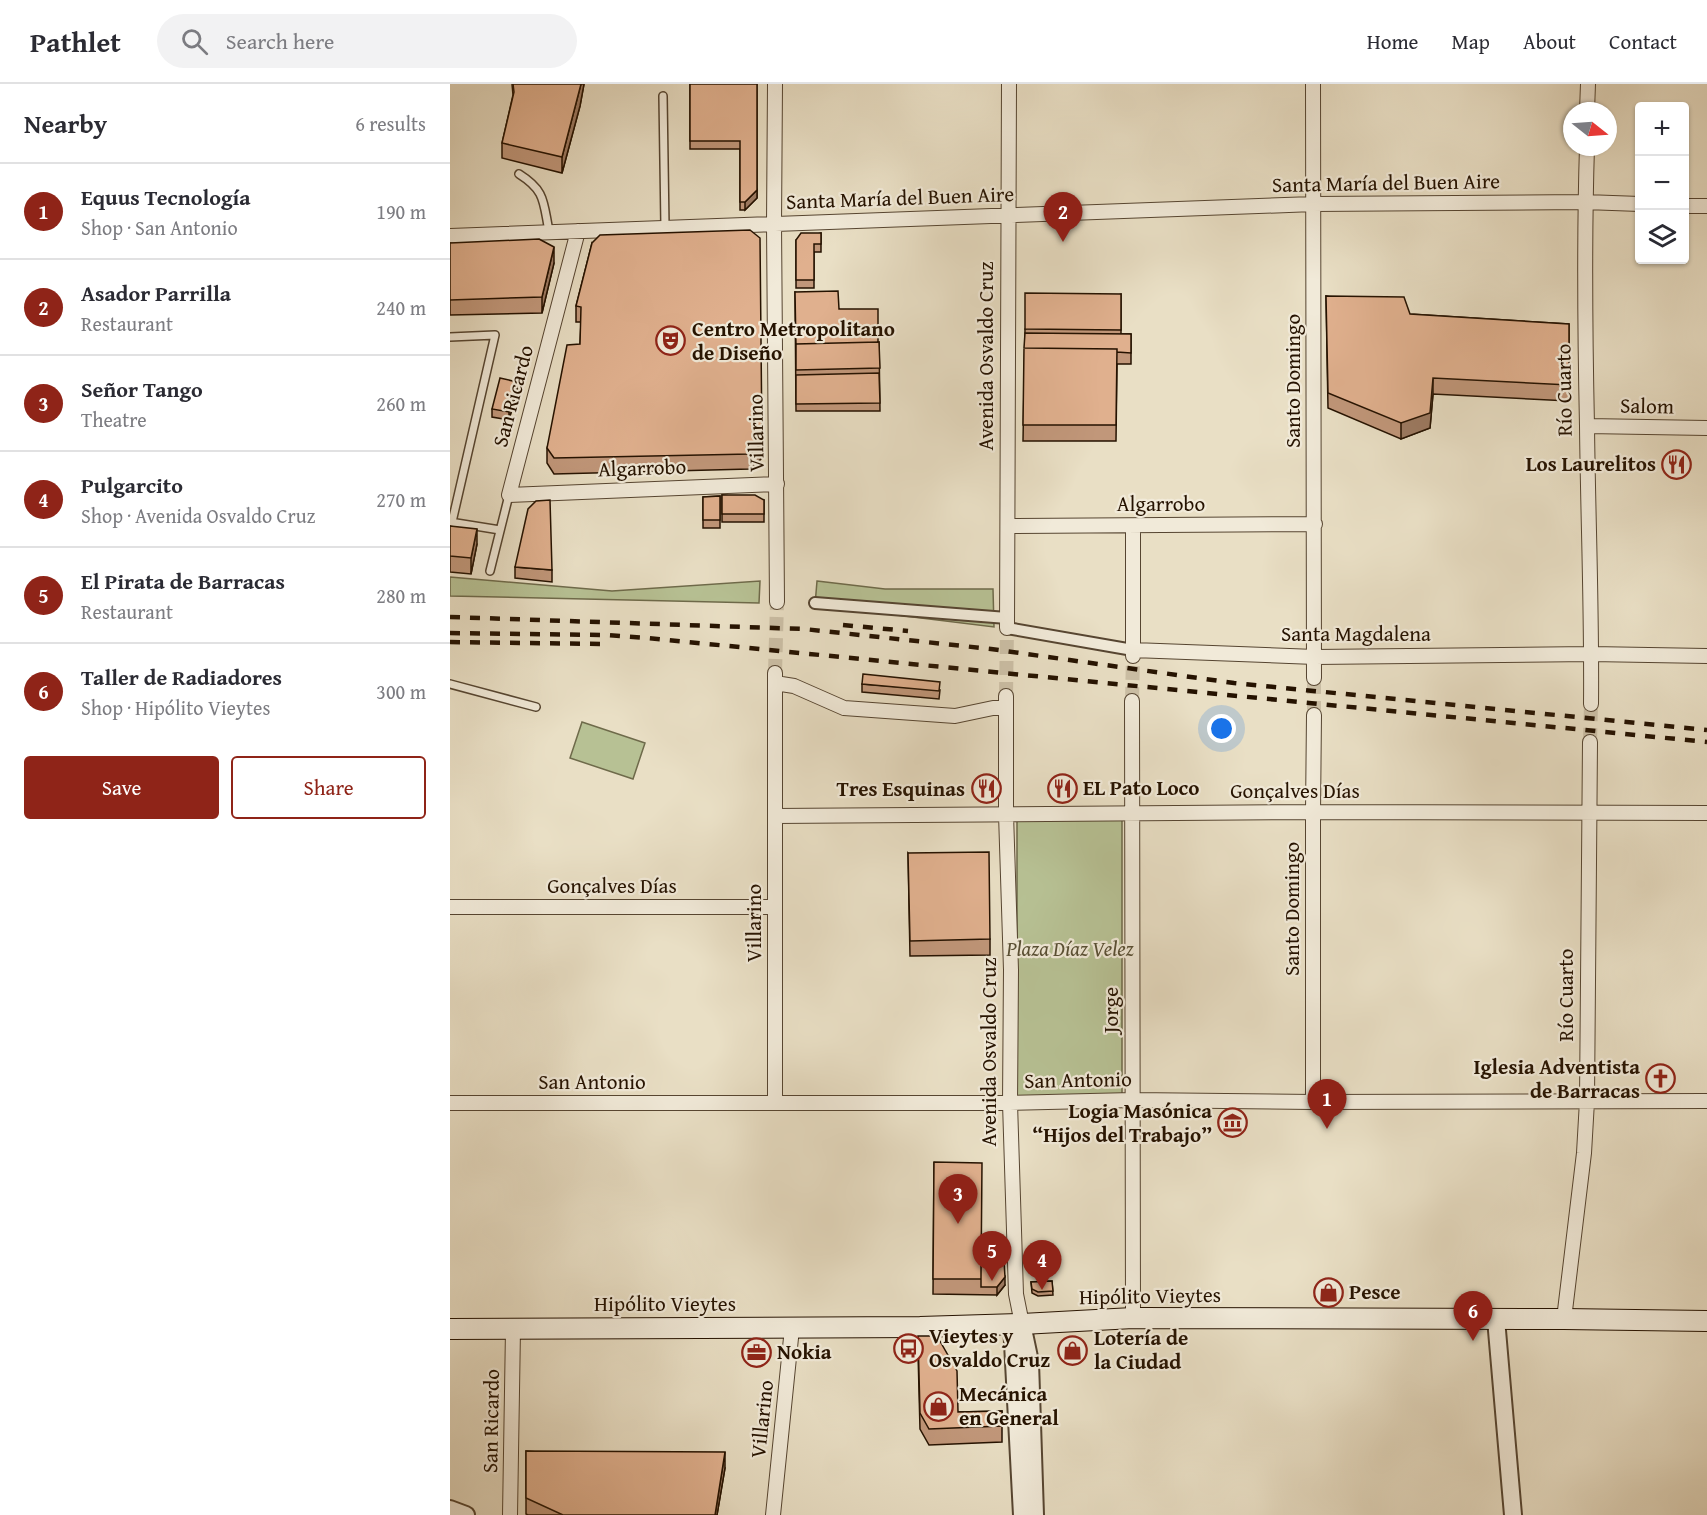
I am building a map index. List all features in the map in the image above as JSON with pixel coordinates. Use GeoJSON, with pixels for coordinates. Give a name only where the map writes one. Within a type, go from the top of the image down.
{"type":"FeatureCollection","features":[{"type":"Feature","properties":{"kind":"main road","name":"Hipólito Vieytes"},"geometry":{"type":"LineString","coordinates":[[450,1329],[792,1328],[1017,1324],[1133,1318],[1707,1321]]}},
{"type":"Feature","properties":{"kind":"street","name":"Villarino"},"geometry":{"type":"LineString","coordinates":[[776,84],[774,224],[777,602]]}},
{"type":"Feature","properties":{"kind":"street","name":"Avenida Osvaldo Cruz"},"geometry":{"type":"LineString","coordinates":[[1007,623],[1009,84]]}},
{"type":"Feature","properties":{"kind":"street","name":"Santo Domingo"},"geometry":{"type":"LineString","coordinates":[[1313,84],[1314,678]]}},
{"type":"Feature","properties":{"kind":"street"},"geometry":{"type":"LineString","coordinates":[[1587,102],[1588,84]]}},
{"type":"Feature","properties":{"kind":"street","name":"Río Cuarto"},"geometry":{"type":"LineString","coordinates":[[1587,156],[1585,202],[1591,704]]}},
{"type":"Feature","properties":{"kind":"street","name":"Santa María del Buen Aire"},"geometry":{"type":"LineString","coordinates":[[450,236],[1314,204],[1585,202],[1635,204]]}},
{"type":"Feature","properties":{"kind":"street"},"geometry":{"type":"LineString","coordinates":[[1689,206],[1707,206]]}},
{"type":"Feature","properties":{"kind":"street","name":"San Ricardo"},"geometry":{"type":"LineString","coordinates":[[508,495],[578,231]]}},
{"type":"Feature","properties":{"kind":"street","name":"Salom"},"geometry":{"type":"LineString","coordinates":[[1587,426],[1707,428]]}},
{"type":"Feature","properties":{"kind":"street","name":"Algarrobo"},"geometry":{"type":"LineString","coordinates":[[508,495],[777,484]]}},
{"type":"Feature","properties":{"kind":"street","name":"Algarrobo"},"geometry":{"type":"LineString","coordinates":[[1008,526],[1315,524]]}},
{"type":"Feature","properties":{"kind":"street"},"geometry":{"type":"LineString","coordinates":[[1133,526],[1133,653]]}},
{"type":"Feature","properties":{"kind":"street","name":"Santa Magdalena"},"geometry":{"type":"LineString","coordinates":[[815,603],[1007,623],[1133,653],[1315,657],[1592,654],[1707,656]]}},
{"type":"Feature","properties":{"kind":"street","name":"Villarino"},"geometry":{"type":"LineString","coordinates":[[775,678],[775,1102]]}},
{"type":"Feature","properties":{"kind":"street","name":"Avenida Osvaldo Cruz"},"geometry":{"type":"LineString","coordinates":[[775,678],[844,708],[955,716],[993,708],[1006,702],[1006,814],[1011,970],[1010,1103],[1022,1515]]}},
{"type":"Feature","properties":{"kind":"street","name":"Jorge"},"geometry":{"type":"LineString","coordinates":[[1132,701],[1133,1318]]}},
{"type":"Feature","properties":{"kind":"street","name":"Santo Domingo"},"geometry":{"type":"LineString","coordinates":[[1313,1102],[1314,715]]}},
{"type":"Feature","properties":{"kind":"street","name":"Río Cuarto"},"geometry":{"type":"LineString","coordinates":[[1564,1319],[1584,1153],[1587,1101],[1590,742]]}},
{"type":"Feature","properties":{"kind":"street","name":"Gonçalves Días"},"geometry":{"type":"LineString","coordinates":[[775,816],[1312,812],[1707,813]]}},
{"type":"Feature","properties":{"kind":"street","name":"Gonçalves Días"},"geometry":{"type":"LineString","coordinates":[[450,908],[775,907]]}},
{"type":"Feature","properties":{"kind":"street","name":"San Antonio"},"geometry":{"type":"LineString","coordinates":[[450,1103],[1010,1103],[1133,1100],[1707,1101]]}},
{"type":"Feature","properties":{"kind":"street"},"geometry":{"type":"LineString","coordinates":[[1496,1319],[1513,1515]]}},
{"type":"Feature","properties":{"kind":"street","name":"Avenida Osvaldo Cruz"},"geometry":{"type":"LineString","coordinates":[[1017,1324],[1030,1362],[1035,1515]]}},
{"type":"Feature","properties":{"kind":"street","name":"Villarino"},"geometry":{"type":"LineString","coordinates":[[773,1515],[792,1328]]}},
{"type":"Feature","properties":{"kind":"street","name":"San Ricardo"},"geometry":{"type":"LineString","coordinates":[[510,1515],[513,1329]]}},
{"type":"Feature","properties":{"kind":"street"},"geometry":{"type":"LineString","coordinates":[[450,1509],[466,1515]]}},
{"type":"Feature","properties":{"kind":"lane"},"geometry":{"type":"LineString","coordinates":[[663,96],[665,227]]}},
{"type":"Feature","properties":{"kind":"lane"},"geometry":{"type":"LineString","coordinates":[[519,174],[533,183],[541,194],[549,231]]}},
{"type":"Feature","properties":{"kind":"lane"},"geometry":{"type":"LineString","coordinates":[[450,337],[495,335],[451,522],[500,530]]}},
{"type":"Feature","properties":{"kind":"lane","name":"San Ricardo"},"geometry":{"type":"LineString","coordinates":[[490,572],[508,495]]}},
{"type":"Feature","properties":{"kind":"lane"},"geometry":{"type":"LineString","coordinates":[[450,684],[536,707]]}},
{"type":"Feature","properties":{"kind":"green space"},"geometry":{"type":"Polygon","coordinates":[[[450,577],[612,591],[760,581],[759,603],[450,596],[450,577]]]}},
{"type":"Feature","properties":{"kind":"green space"},"geometry":{"type":"Polygon","coordinates":[[[817,581],[885,589],[993,589],[994,627],[815,605],[817,581]]]}},
{"type":"Feature","properties":{"kind":"green space"},"geometry":{"type":"Polygon","coordinates":[[[582,722],[645,743],[633,779],[570,758],[582,722]]]}},
{"type":"Feature","properties":{"kind":"green space","name":"Plaza Díaz Velez"},"geometry":{"type":"Polygon","coordinates":[[[1122,818],[1122,1100],[1017,1100],[1017,819],[1122,818]]]}},
{"type":"Feature","properties":{"kind":"building"},"geometry":{"type":"Polygon","coordinates":[[[513,84],[581,84],[562,157],[502,143],[514,92],[513,84]]]}},
{"type":"Feature","properties":{"kind":"building"},"geometry":{"type":"Polygon","coordinates":[[[690,84],[757,84],[757,190],[745,202],[740,202],[740,141],[690,141],[690,84]]]}},
{"type":"Feature","properties":{"kind":"building","name":"Centro Metropolitano de Diseño"},"geometry":{"type":"Polygon","coordinates":[[[750,230],[760,238],[762,443],[750,454],[554,458],[547,448],[567,345],[580,344],[581,307],[576,306],[592,243],[600,235],[750,230]]]}},
{"type":"Feature","properties":{"kind":"building"},"geometry":{"type":"Polygon","coordinates":[[[801,233],[821,233],[821,244],[814,244],[814,280],[796,280],[796,240],[801,233]]]}},
{"type":"Feature","properties":{"kind":"building"},"geometry":{"type":"Polygon","coordinates":[[[539,239],[554,247],[542,297],[450,300],[450,243],[539,239]]]}},
{"type":"Feature","properties":{"kind":"building"},"geometry":{"type":"Polygon","coordinates":[[[838,291],[839,309],[878,309],[878,342],[796,344],[796,347],[795,292],[838,291]]]}},
{"type":"Feature","properties":{"kind":"building"},"geometry":{"type":"Polygon","coordinates":[[[1025,293],[1121,294],[1121,330],[1025,329],[1025,293]]]}},
{"type":"Feature","properties":{"kind":"building"},"geometry":{"type":"Polygon","coordinates":[[[1326,296],[1404,297],[1410,314],[1569,324],[1569,385],[1433,378],[1430,413],[1401,423],[1328,393],[1326,296]]]}},
{"type":"Feature","properties":{"kind":"building"},"geometry":{"type":"Polygon","coordinates":[[[1025,333],[1131,334],[1131,353],[1117,352],[1117,349],[1024,348],[1025,333]]]}},
{"type":"Feature","properties":{"kind":"building"},"geometry":{"type":"Polygon","coordinates":[[[879,342],[880,368],[796,370],[796,344],[879,342]]]}},
{"type":"Feature","properties":{"kind":"building"},"geometry":{"type":"Polygon","coordinates":[[[1024,348],[1117,349],[1116,425],[1023,425],[1024,348]]]}},
{"type":"Feature","properties":{"kind":"building"},"geometry":{"type":"Polygon","coordinates":[[[879,373],[880,403],[796,404],[796,375],[879,373]]]}},
{"type":"Feature","properties":{"kind":"building"},"geometry":{"type":"Polygon","coordinates":[[[500,378],[517,382],[509,412],[492,409],[500,378]]]}},
{"type":"Feature","properties":{"kind":"building"},"geometry":{"type":"Polygon","coordinates":[[[722,495],[755,495],[764,500],[764,514],[722,514],[722,495]]]}},
{"type":"Feature","properties":{"kind":"building"},"geometry":{"type":"Polygon","coordinates":[[[720,496],[720,520],[703,520],[703,497],[720,496]]]}},
{"type":"Feature","properties":{"kind":"building"},"geometry":{"type":"Polygon","coordinates":[[[550,500],[552,570],[515,567],[528,509],[536,501],[550,500]]]}},
{"type":"Feature","properties":{"kind":"building"},"geometry":{"type":"Polygon","coordinates":[[[450,526],[477,529],[471,558],[450,556],[450,526]]]}},
{"type":"Feature","properties":{"kind":"building"},"geometry":{"type":"Polygon","coordinates":[[[863,674],[940,682],[939,691],[862,684],[863,674]]]}},
{"type":"Feature","properties":{"kind":"building"},"geometry":{"type":"Polygon","coordinates":[[[989,852],[990,939],[910,941],[908,853],[989,852]]]}},
{"type":"Feature","properties":{"kind":"building"},"geometry":{"type":"Polygon","coordinates":[[[934,1162],[982,1163],[981,1279],[933,1279],[934,1162]]]}},
{"type":"Feature","properties":{"kind":"building"},"geometry":{"type":"Polygon","coordinates":[[[981,1261],[1004,1261],[1005,1277],[997,1287],[981,1287],[981,1261]]]}},
{"type":"Feature","properties":{"kind":"building"},"geometry":{"type":"Polygon","coordinates":[[[1052,1281],[1053,1291],[1038,1292],[1032,1289],[1031,1282],[1052,1281]]]}},
{"type":"Feature","properties":{"kind":"building","name":"Mecánica en General"},"geometry":{"type":"Polygon","coordinates":[[[918,1336],[937,1336],[957,1371],[958,1412],[1002,1411],[1002,1426],[929,1429],[920,1413],[918,1336]]]}},
{"type":"Feature","properties":{"kind":"building"},"geometry":{"type":"Polygon","coordinates":[[[526,1451],[725,1452],[715,1515],[563,1515],[526,1498],[526,1451]]]}},
{"type":"Feature","properties":{"kind":"tunnel"},"geometry":{"type":"LineString","coordinates":[[775,673],[777,602]]}},
{"type":"Feature","properties":{"kind":"tunnel"},"geometry":{"type":"LineString","coordinates":[[1006,696],[1007,628]]}},
{"type":"Feature","properties":{"kind":"tunnel"},"geometry":{"type":"LineString","coordinates":[[1132,701],[1133,656]]}},
{"type":"Feature","properties":{"kind":"tunnel"},"geometry":{"type":"LineString","coordinates":[[1314,678],[1314,715]]}},
{"type":"Feature","properties":{"kind":"tunnel"},"geometry":{"type":"LineString","coordinates":[[1590,742],[1591,704]]}},
{"type":"Feature","properties":{"kind":"railway"},"geometry":{"type":"LineString","coordinates":[[450,617],[804,629],[991,649],[1234,683],[1707,730]]}},
{"type":"Feature","properties":{"kind":"railway"},"geometry":{"type":"LineString","coordinates":[[843,625],[908,631]]}},
{"type":"Feature","properties":{"kind":"railway"},"geometry":{"type":"LineString","coordinates":[[450,633],[606,635],[647,638],[1707,742]]}},
{"type":"Feature","properties":{"kind":"railway"},"geometry":{"type":"LineString","coordinates":[[450,642],[608,644]]}},
{"type":"Feature","properties":{"kind":"place","name":"Asador Parrilla"},"geometry":{"type":"Point","coordinates":[1063,242]}},
{"type":"Feature","properties":{"kind":"place","name":"Centro Metropolitano de Diseño"},"geometry":{"type":"Point","coordinates":[671,341]}},
{"type":"Feature","properties":{"kind":"place","name":"Los Laurelitos"},"geometry":{"type":"Point","coordinates":[1677,464]}},
{"type":"Feature","properties":{"kind":"place","name":"EL Pato Loco"},"geometry":{"type":"Point","coordinates":[1062,788]}},
{"type":"Feature","properties":{"kind":"place","name":"Tres Esquinas"},"geometry":{"type":"Point","coordinates":[986,789]}},
{"type":"Feature","properties":{"kind":"place","name":"Iglesia Adventista de Barracas"},"geometry":{"type":"Point","coordinates":[1661,1079]}},
{"type":"Feature","properties":{"kind":"place","name":"Logia Masónica “Hijos del Trabajo”"},"geometry":{"type":"Point","coordinates":[1233,1123]}},
{"type":"Feature","properties":{"kind":"place","name":"Equus Tecnología"},"geometry":{"type":"Point","coordinates":[1327,1129]}},
{"type":"Feature","properties":{"kind":"place","name":"Señor Tango"},"geometry":{"type":"Point","coordinates":[958,1224]}},
{"type":"Feature","properties":{"kind":"place","name":"El Pirata de Barracas"},"geometry":{"type":"Point","coordinates":[992,1281]}},
{"type":"Feature","properties":{"kind":"place","name":"Pulgarcito"},"geometry":{"type":"Point","coordinates":[1042,1290]}},
{"type":"Feature","properties":{"kind":"place","name":"Pesce"},"geometry":{"type":"Point","coordinates":[1328,1292]}},
{"type":"Feature","properties":{"kind":"place","name":"Taller de Radiadores"},"geometry":{"type":"Point","coordinates":[1473,1341]}},
{"type":"Feature","properties":{"kind":"place","name":"Vieytes y Osvaldo Cruz"},"geometry":{"type":"Point","coordinates":[908,1348]}},
{"type":"Feature","properties":{"kind":"place","name":"Lotería de la Ciudad"},"geometry":{"type":"Point","coordinates":[1073,1350]}},
{"type":"Feature","properties":{"kind":"place","name":"Nokia"},"geometry":{"type":"Point","coordinates":[756,1352]}},
{"type":"Feature","properties":{"kind":"place","name":"Mecánica en General"},"geometry":{"type":"Point","coordinates":[938,1406]}}]}
